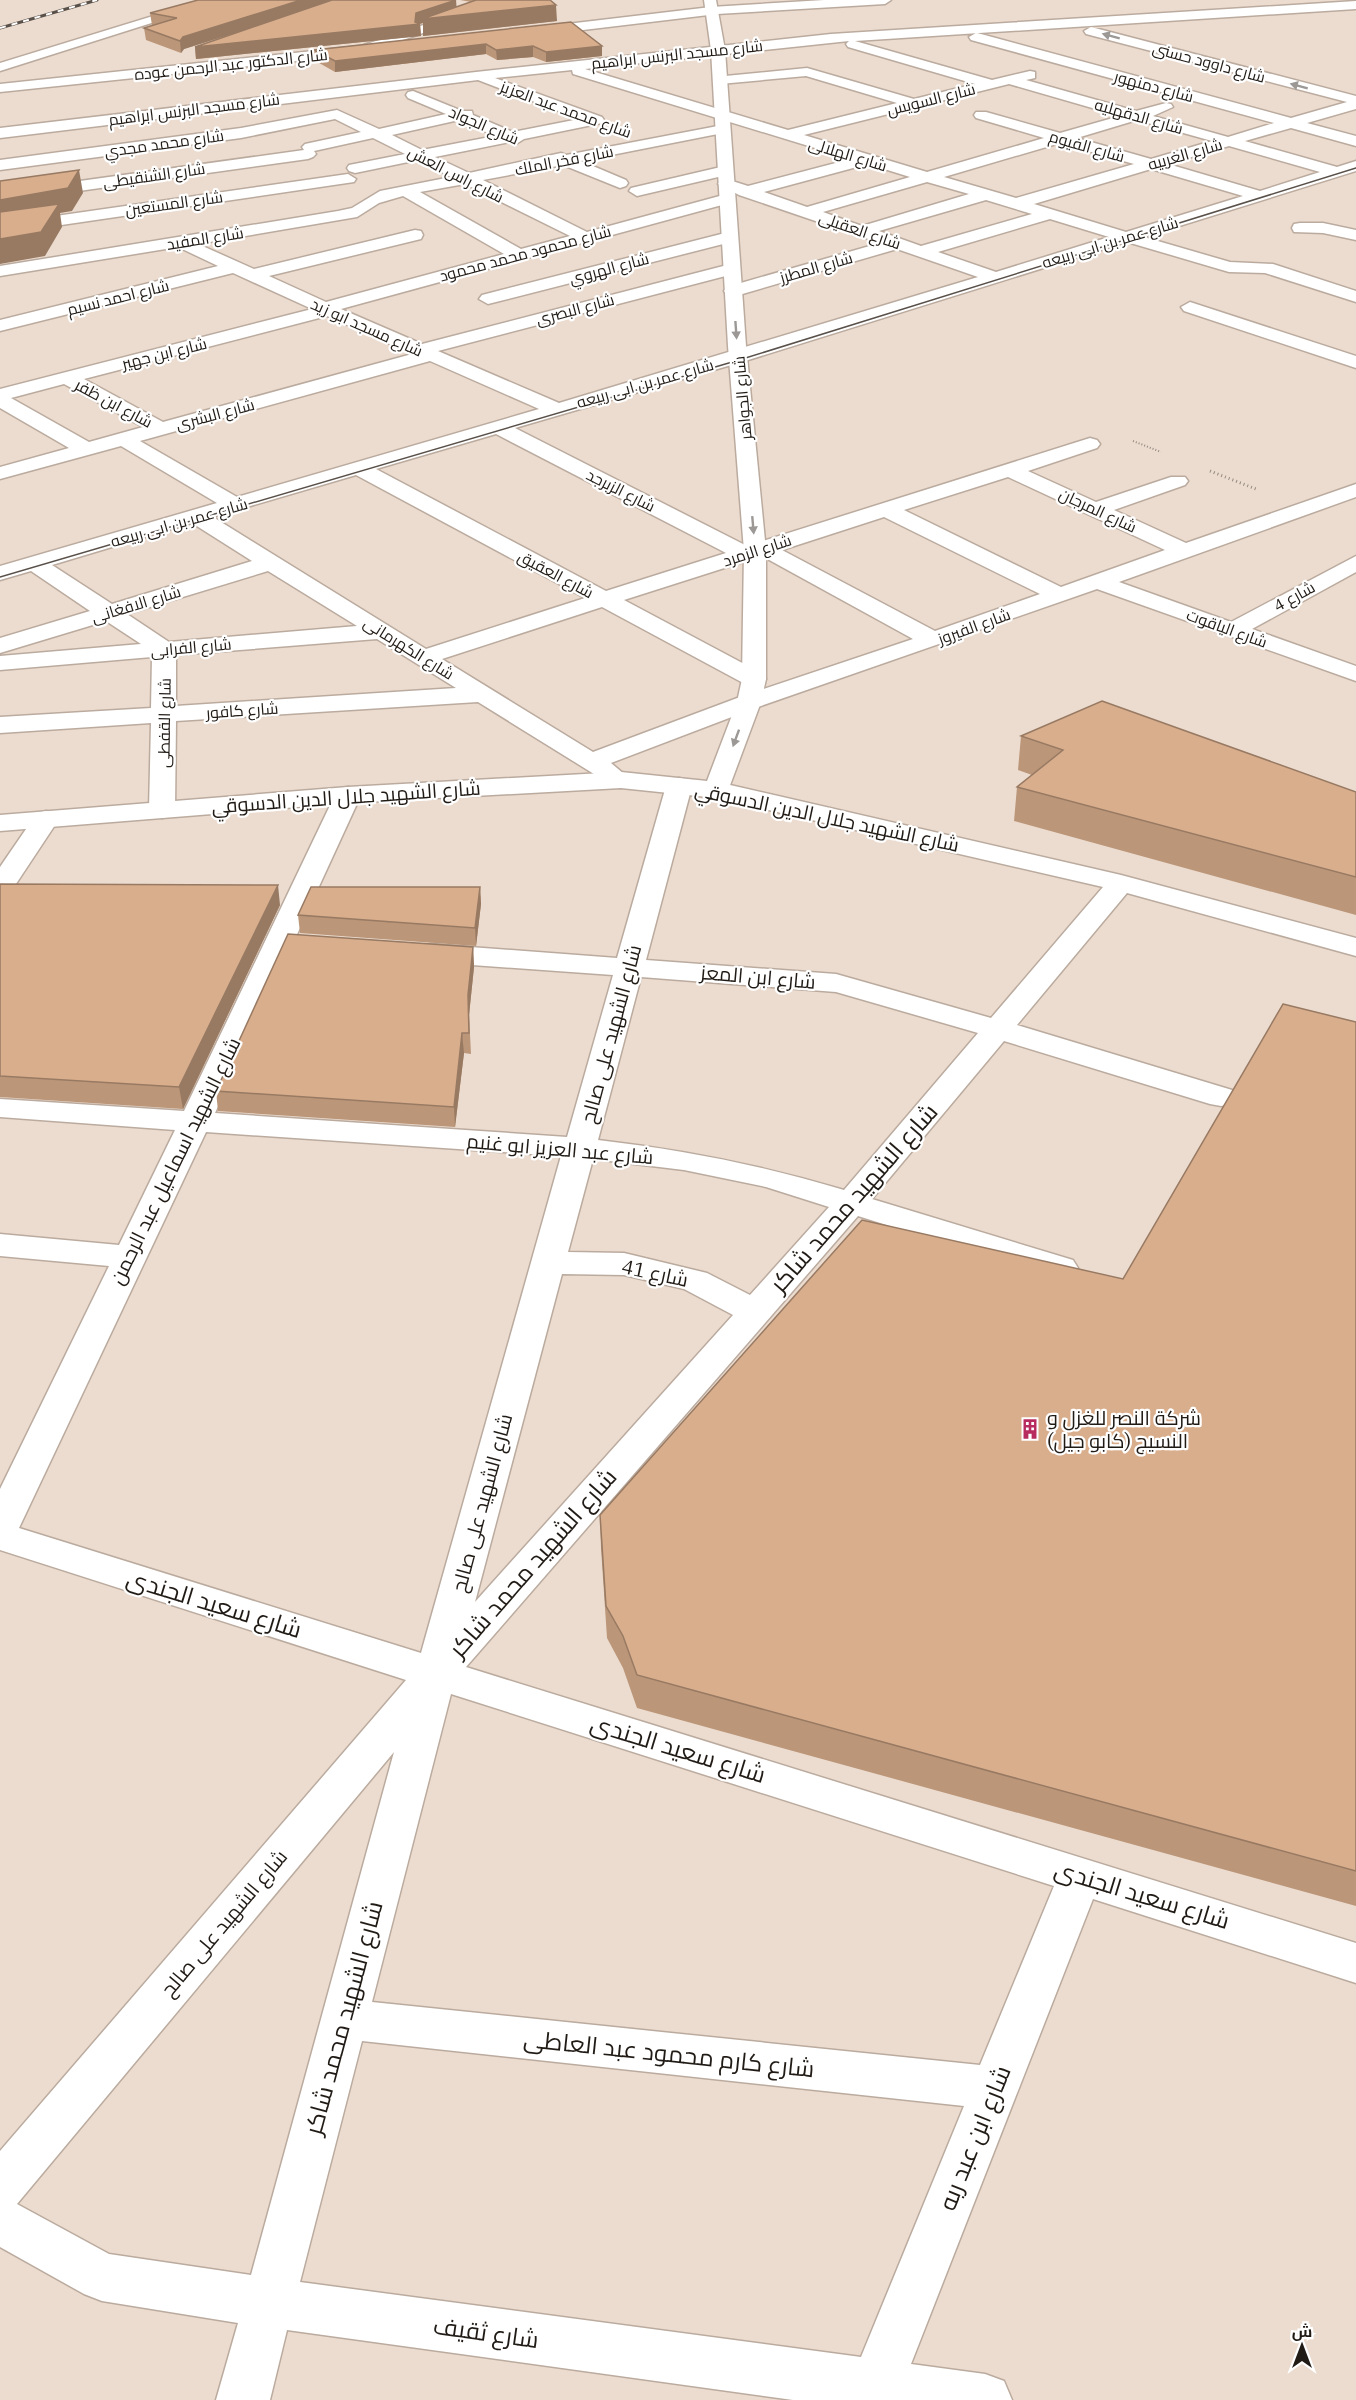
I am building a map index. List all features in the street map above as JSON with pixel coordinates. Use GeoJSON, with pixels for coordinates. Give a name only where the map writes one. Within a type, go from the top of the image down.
{"type":"FeatureCollection","features":[{"type":"Feature","properties":{"kind":"street"},"geometry":{"type":"LineString","coordinates":[[0,66],[219,0]]}},
{"type":"Feature","properties":{"kind":"street"},"geometry":{"type":"LineString","coordinates":[[363,50],[511,0]]}},
{"type":"Feature","properties":{"kind":"street"},"geometry":{"type":"LineString","coordinates":[[514,34],[583,27],[711,8],[885,0]]}},
{"type":"Feature","properties":{"kind":"street"},"geometry":{"type":"LineString","coordinates":[[1335,0],[1356,5]]}},
{"type":"Feature","properties":{"kind":"street"},"geometry":{"type":"LineString","coordinates":[[453,5],[483,10]]}},
{"type":"Feature","properties":{"kind":"street","name":"شارع مسجد البرنس ابراهيم"},"geometry":{"type":"LineString","coordinates":[[0,133],[476,76],[831,38],[1356,5]]}},
{"type":"Feature","properties":{"kind":"street","name":"شارع الجواهر"},"geometry":{"type":"LineString","coordinates":[[711,8],[718,50],[722,121],[731,187],[729,237],[731,269],[755,551],[754,679],[749,702],[717,790]]}},
{"type":"Feature","properties":{"kind":"street"},"geometry":{"type":"LineString","coordinates":[[583,27],[585,9]]}},
{"type":"Feature","properties":{"kind":"street"},"geometry":{"type":"LineString","coordinates":[[187,10],[219,15]]}},
{"type":"Feature","properties":{"kind":"street","name":"شارع داوود حسنى"},"geometry":{"type":"LineString","coordinates":[[1062,23],[1356,102]]}},
{"type":"Feature","properties":{"kind":"street","name":"شارع دمنهور"},"geometry":{"type":"LineString","coordinates":[[951,30],[1356,141]]}},
{"type":"Feature","properties":{"kind":"street"},"geometry":{"type":"LineString","coordinates":[[831,38],[992,84]]}},
{"type":"Feature","properties":{"kind":"street","name":"شارع الدكتور عبد الرحمن عوده"},"geometry":{"type":"LineString","coordinates":[[0,88],[432,43]]}},
{"type":"Feature","properties":{"kind":"street"},"geometry":{"type":"LineString","coordinates":[[124,75],[190,54]]}},
{"type":"Feature","properties":{"kind":"street","name":"شارع السويس"},"geometry":{"type":"LineString","coordinates":[[786,135],[1075,64]]}},
{"type":"Feature","properties":{"kind":"street","name":"شارع الهلالى"},"geometry":{"type":"LineString","coordinates":[[563,67],[722,121],[786,135],[1230,267],[1267,268],[1356,297]]}},
{"type":"Feature","properties":{"kind":"street"},"geometry":{"type":"LineString","coordinates":[[164,71],[212,107]]}},
{"type":"Feature","properties":{"kind":"street"},"geometry":{"type":"LineString","coordinates":[[720,80],[807,72],[915,103]]}},
{"type":"Feature","properties":{"kind":"street","name":"شارع محمد عبد العزيز"},"geometry":{"type":"LineString","coordinates":[[476,76],[602,122]]}},
{"type":"Feature","properties":{"kind":"street","name":"شارع الدقهليه"},"geometry":{"type":"LineString","coordinates":[[1010,80],[1338,172]]}},
{"type":"Feature","properties":{"kind":"street","name":"شارع الجواد"},"geometry":{"type":"LineString","coordinates":[[413,95],[620,183]]}},
{"type":"Feature","properties":{"kind":"street"},"geometry":{"type":"LineString","coordinates":[[503,105],[535,97]]}},
{"type":"Feature","properties":{"kind":"street","name":"شارع الغربيه"},"geometry":{"type":"LineString","coordinates":[[1015,204],[1356,102]]}},
{"type":"Feature","properties":{"kind":"street"},"geometry":{"type":"LineString","coordinates":[[231,105],[285,126]]}},
{"type":"Feature","properties":{"kind":"street"},"geometry":{"type":"LineString","coordinates":[[806,212],[1166,107]]}},
{"type":"Feature","properties":{"kind":"street","name":"شارع الشنقيطى"},"geometry":{"type":"LineString","coordinates":[[8,196],[164,174],[309,150],[482,110]]}},
{"type":"Feature","properties":{"kind":"street","name":"شارع محمد مجدي"},"geometry":{"type":"LineString","coordinates":[[0,165],[285,126],[326,114]]}},
{"type":"Feature","properties":{"kind":"street","name":"شارع راس العش"},"geometry":{"type":"LineString","coordinates":[[326,114],[343,116],[464,179],[585,237]]}},
{"type":"Feature","properties":{"kind":"street","name":"شارع الفيوم"},"geometry":{"type":"LineString","coordinates":[[981,115],[1262,196]]}},
{"type":"Feature","properties":{"kind":"street","name":"شارع فخر الملك"},"geometry":{"type":"LineString","coordinates":[[405,190],[657,142],[722,121]]}},
{"type":"Feature","properties":{"kind":"street"},"geometry":{"type":"LineString","coordinates":[[91,122],[200,199]]}},
{"type":"Feature","properties":{"kind":"street","name":"شارع المستعين"},"geometry":{"type":"LineString","coordinates":[[0,229],[351,174],[418,155],[602,122]]}},
{"type":"Feature","properties":{"kind":"street","name":"شارع محمد عبد العزيز"},"geometry":{"type":"LineString","coordinates":[[627,131],[657,142]]}},
{"type":"Feature","properties":{"kind":"street","name":"شارع محمود محمد محمود"},"geometry":{"type":"LineString","coordinates":[[326,309],[585,237],[731,187],[867,159]]}},
{"type":"Feature","properties":{"kind":"street","name":"شارع عمر بن ابى ربيعه"},"geometry":{"type":"LineString","coordinates":[[0,573],[738,357],[994,277],[1131,238],[1356,166]]}},
{"type":"Feature","properties":{"kind":"street"},"geometry":{"type":"LineString","coordinates":[[0,184],[8,196]]}},
{"type":"Feature","properties":{"kind":"street"},"geometry":{"type":"LineString","coordinates":[[637,191],[731,187]]}},
{"type":"Feature","properties":{"kind":"street","name":"شارع العقيلى"},"geometry":{"type":"LineString","coordinates":[[731,187],[994,277]]}},
{"type":"Feature","properties":{"kind":"street"},"geometry":{"type":"LineString","coordinates":[[405,190],[519,255]]}},
{"type":"Feature","properties":{"kind":"street","name":"شارع المفيد"},"geometry":{"type":"LineString","coordinates":[[0,271],[357,212],[373,200],[405,190]]}},
{"type":"Feature","properties":{"kind":"street"},"geometry":{"type":"LineString","coordinates":[[862,231],[985,195]]}},
{"type":"Feature","properties":{"kind":"street"},"geometry":{"type":"LineString","coordinates":[[923,251],[1049,214]]}},
{"type":"Feature","properties":{"kind":"street"},"geometry":{"type":"LineString","coordinates":[[1300,228],[1323,228],[1356,235]]}},
{"type":"Feature","properties":{"kind":"street","name":"شارع احمد نسيم"},"geometry":{"type":"LineString","coordinates":[[0,326],[415,235]]}},
{"type":"Feature","properties":{"kind":"street","name":"شارع الهروي"},"geometry":{"type":"LineString","coordinates":[[488,299],[729,237]]}},
{"type":"Feature","properties":{"kind":"street","name":"شارع مسجد ابو زيد"},"geometry":{"type":"LineString","coordinates":[[180,242],[326,309],[556,409]]}},
{"type":"Feature","properties":{"kind":"street","name":"شارع المطرز"},"geometry":{"type":"LineString","coordinates":[[733,291],[899,243]]}},
{"type":"Feature","properties":{"kind":"street","name":"شارع البصرى"},"geometry":{"type":"LineString","coordinates":[[424,352],[731,269]]}},
{"type":"Feature","properties":{"kind":"street"},"geometry":{"type":"LineString","coordinates":[[618,298],[646,311]]}},
{"type":"Feature","properties":{"kind":"street"},"geometry":{"type":"LineString","coordinates":[[1190,307],[1356,362]]}},
{"type":"Feature","properties":{"kind":"street","name":"شارع ابن جهير"},"geometry":{"type":"LineString","coordinates":[[0,395],[326,309]]}},
{"type":"Feature","properties":{"kind":"street","name":"شارع البشرى"},"geometry":{"type":"LineString","coordinates":[[0,473],[161,429],[424,352]]}},
{"type":"Feature","properties":{"kind":"street"},"geometry":{"type":"LineString","coordinates":[[10,375],[31,387]]}},
{"type":"Feature","properties":{"kind":"street","name":"شارع ابن ظفر"},"geometry":{"type":"LineString","coordinates":[[67,378],[161,429]]}},
{"type":"Feature","properties":{"kind":"street"},"geometry":{"type":"LineString","coordinates":[[0,400],[86,449]]}},
{"type":"Feature","properties":{"kind":"street","name":"شارع الزبرجد"},"geometry":{"type":"LineString","coordinates":[[497,427],[755,551],[933,640]]}},
{"type":"Feature","properties":{"kind":"street","name":"شارع ابن ظفر"},"geometry":{"type":"LineString","coordinates":[[123,439],[236,505]]}},
{"type":"Feature","properties":{"kind":"street","name":"شارع الزمرد"},"geometry":{"type":"LineString","coordinates":[[424,657],[1090,444]]}},
{"type":"Feature","properties":{"kind":"street","name":"شارع العقيق"},"geometry":{"type":"LineString","coordinates":[[358,468],[754,679]]}},
{"type":"Feature","properties":{"kind":"street","name":"شارع المرجان"},"geometry":{"type":"LineString","coordinates":[[1010,470],[1185,551]]}},
{"type":"Feature","properties":{"kind":"street"},"geometry":{"type":"LineString","coordinates":[[1096,509],[1178,482]]}},
{"type":"Feature","properties":{"kind":"street","name":"شارع الفيروز"},"geometry":{"type":"LineString","coordinates":[[592,761],[749,702],[933,640],[1356,490]]}},
{"type":"Feature","properties":{"kind":"street"},"geometry":{"type":"LineString","coordinates":[[885,510],[1060,595]]}},
{"type":"Feature","properties":{"kind":"street","name":"شارع الكهرمانى"},"geometry":{"type":"LineString","coordinates":[[197,517],[621,780]]}},
{"type":"Feature","properties":{"kind":"street","name":"شارع الافغانى"},"geometry":{"type":"LineString","coordinates":[[0,646],[272,562]]}},
{"type":"Feature","properties":{"kind":"street","name":"شارع 4"},"geometry":{"type":"LineString","coordinates":[[1233,630],[1356,562]]}},
{"type":"Feature","properties":{"kind":"street","name":"شارع القفطى"},"geometry":{"type":"LineString","coordinates":[[34,563],[164,649],[162,810]]}},
{"type":"Feature","properties":{"kind":"street","name":"شارع الياقوت"},"geometry":{"type":"LineString","coordinates":[[1098,582],[1356,675]]}},
{"type":"Feature","properties":{"kind":"street","name":"شارع الفرابى"},"geometry":{"type":"LineString","coordinates":[[0,663],[383,631]]}},
{"type":"Feature","properties":{"kind":"street","name":"شارع كافور"},"geometry":{"type":"LineString","coordinates":[[0,726],[483,694]]}},
{"type":"Feature","properties":{"kind":"street","name":"شارع الشهيد جلال الدين الدسوقي"},"geometry":{"type":"LineString","coordinates":[[0,823],[348,795],[621,780],[717,790],[1121,883],[1356,946]]}},
{"type":"Feature","properties":{"kind":"street","name":"شارع الشهيد على صالح"},"geometry":{"type":"LineString","coordinates":[[0,2188],[436,1673],[679,786]]}},
{"type":"Feature","properties":{"kind":"street","name":"شارع الشهيد اسماعيل عبد الرحمن"},"geometry":{"type":"LineString","coordinates":[[0,1528],[195,1120],[291,942],[348,795]]}},
{"type":"Feature","properties":{"kind":"street"},"geometry":{"type":"LineString","coordinates":[[0,887],[46,819]]}},
{"type":"Feature","properties":{"kind":"street","name":"شارع الشهيد محمد شاكر"},"geometry":{"type":"LineString","coordinates":[[243,2400],[436,1673],[850,1203],[1121,883]]}},
{"type":"Feature","properties":{"kind":"street","name":"شارع ابن المعز"},"geometry":{"type":"LineString","coordinates":[[408,951],[836,983],[1221,1097]]}},
{"type":"Feature","properties":{"kind":"street","name":"شارع عبد العزيز ابو غنيم"},"geometry":{"type":"LineString","coordinates":[[0,1108],[195,1120],[373,1136],[580,1148],[684,1160],[773,1179],[1092,1278]]}},
{"type":"Feature","properties":{"kind":"street"},"geometry":{"type":"LineString","coordinates":[[0,1245],[129,1257]]}},
{"type":"Feature","properties":{"kind":"street","name":"شارع 41"},"geometry":{"type":"LineString","coordinates":[[548,1263],[624,1264],[695,1281],[755,1312]]}},
{"type":"Feature","properties":{"kind":"street","name":"شارع سعيد الجندى"},"geometry":{"type":"LineString","coordinates":[[0,1536],[1356,1963]]}},
{"type":"Feature","properties":{"kind":"street","name":"شارع ابن عبد ربه"},"geometry":{"type":"LineString","coordinates":[[873,2393],[1080,1876]]}},
{"type":"Feature","properties":{"kind":"street","name":"شارع كارم محمود عبد العاطى"},"geometry":{"type":"LineString","coordinates":[[344,2019],[995,2088]]}},
{"type":"Feature","properties":{"kind":"street","name":"شارع ثقيف"},"geometry":{"type":"LineString","coordinates":[[0,2221],[102,2277],[873,2393],[985,2400]]}},
{"type":"Feature","properties":{"kind":"path"},"geometry":{"type":"LineString","coordinates":[[1133,441],[1166,454]]}},
{"type":"Feature","properties":{"kind":"path"},"geometry":{"type":"LineString","coordinates":[[1209,470],[1304,509]]}},
{"type":"Feature","properties":{"kind":"building"},"geometry":{"type":"Polygon","coordinates":[[[198,0],[301,0],[183,37],[180,41],[144,28],[177,18],[150,13],[198,0]]]}},
{"type":"Feature","properties":{"kind":"building"},"geometry":{"type":"Polygon","coordinates":[[[332,0],[456,0],[416,13],[415,22],[420,24],[195,47],[332,0]]]}},
{"type":"Feature","properties":{"kind":"building"},"geometry":{"type":"Polygon","coordinates":[[[476,0],[550,0],[556,5],[422,19],[476,0]]]}},
{"type":"Feature","properties":{"kind":"building"},"geometry":{"type":"Polygon","coordinates":[[[571,22],[602,46],[546,52],[533,46],[496,50],[486,44],[335,61],[314,50],[571,22]]]}},
{"type":"Feature","properties":{"kind":"building"},"geometry":{"type":"Polygon","coordinates":[[[79,170],[68,188],[0,200],[0,181],[79,170]]]}},
{"type":"Feature","properties":{"kind":"building"},"geometry":{"type":"Polygon","coordinates":[[[59,204],[41,232],[0,239],[0,212],[59,204]]]}},
{"type":"Feature","properties":{"kind":"building"},"geometry":{"type":"Polygon","coordinates":[[[1102,701],[1356,792],[1356,877],[1017,787],[1063,750],[1021,736],[1102,701]]]}},
{"type":"Feature","properties":{"kind":"building"},"geometry":{"type":"Polygon","coordinates":[[[0,884],[278,885],[179,1087],[0,1076],[0,884]]]}},
{"type":"Feature","properties":{"kind":"building"},"geometry":{"type":"Polygon","coordinates":[[[311,887],[480,887],[475,928],[298,915],[311,887]]]}},
{"type":"Feature","properties":{"kind":"building"},"geometry":{"type":"Polygon","coordinates":[[[288,934],[473,947],[468,995],[469,1033],[462,1033],[454,1107],[216,1091],[288,934]]]}},
{"type":"Feature","properties":{"kind":"building","name":"شركة النصر للغزل و النسيج (كابو جيل)"},"geometry":{"type":"Polygon","coordinates":[[[1283,1004],[1356,1022],[1356,1871],[637,1675],[623,1636],[606,1606],[600,1515],[862,1220],[1123,1279],[1283,1004]]]}},
{"type":"Feature","properties":{"kind":"tram line"},"geometry":{"type":"LineString","coordinates":[[0,577],[739,360],[1356,168]]}},
{"type":"Feature","properties":{"kind":"railway"},"geometry":{"type":"LineString","coordinates":[[0,28],[97,0]]}},
{"type":"Feature","properties":{"kind":"place","name":"شركة النصر للغزل و النسيج (كابو جيل)"},"geometry":{"type":"Point","coordinates":[1030,1429]}}]}
